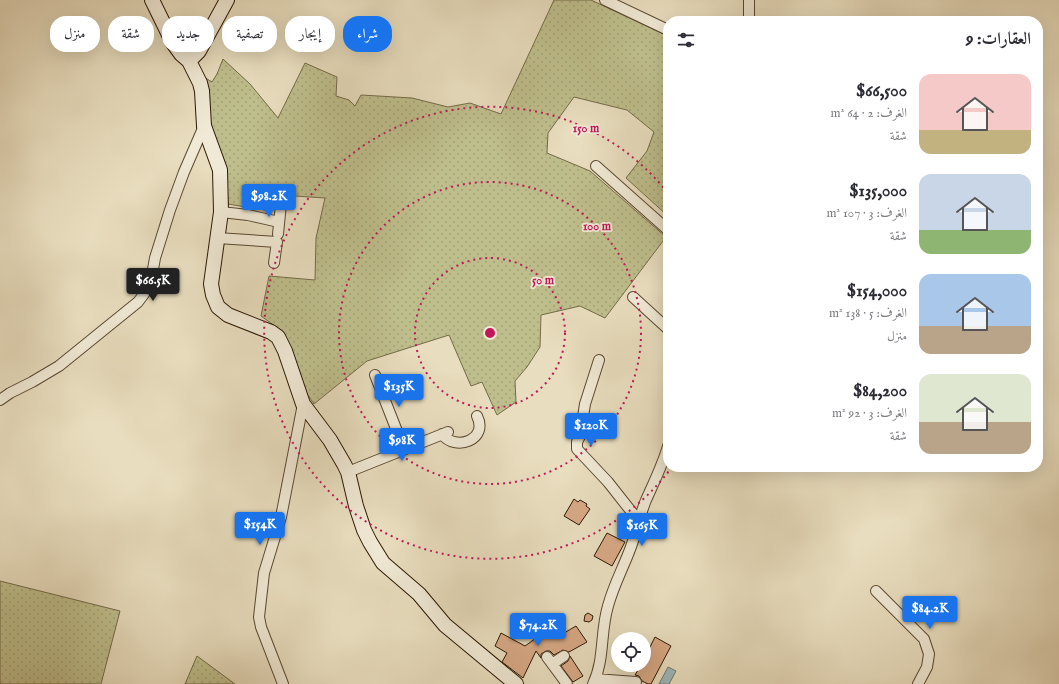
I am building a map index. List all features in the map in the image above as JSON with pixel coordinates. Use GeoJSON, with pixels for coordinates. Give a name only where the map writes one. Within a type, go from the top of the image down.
{"type":"FeatureCollection","features":[{"type":"Feature","properties":{"kind":"street"},"geometry":{"type":"LineString","coordinates":[[152,0],[173,43],[181,54],[189,61],[200,83],[204,126],[220,170],[220,212],[211,284],[213,295],[218,307],[228,315],[271,332],[278,337],[285,351],[303,404],[330,440],[348,472],[356,506],[364,530],[383,563],[419,594],[444,625],[516,684]]}},
{"type":"Feature","properties":{"kind":"street"},"geometry":{"type":"LineString","coordinates":[[189,61],[199,51],[227,0]]}},
{"type":"Feature","properties":{"kind":"street"},"geometry":{"type":"LineString","coordinates":[[605,0],[663,28]]}},
{"type":"Feature","properties":{"kind":"street"},"geometry":{"type":"LineString","coordinates":[[749,0],[752,16]]}},
{"type":"Feature","properties":{"kind":"street"},"geometry":{"type":"LineString","coordinates":[[0,400],[10,392],[36,380],[59,366],[138,302],[146,293],[150,286],[155,258],[170,210],[184,172],[204,126]]}},
{"type":"Feature","properties":{"kind":"street"},"geometry":{"type":"LineString","coordinates":[[596,166],[663,226]]}},
{"type":"Feature","properties":{"kind":"street"},"geometry":{"type":"LineString","coordinates":[[278,234],[281,204]]}},
{"type":"Feature","properties":{"kind":"street"},"geometry":{"type":"LineString","coordinates":[[220,212],[248,215],[279,222]]}},
{"type":"Feature","properties":{"kind":"street"},"geometry":{"type":"LineString","coordinates":[[217,238],[276,242],[274,263]]}},
{"type":"Feature","properties":{"kind":"street"},"geometry":{"type":"LineString","coordinates":[[633,297],[663,324]]}},
{"type":"Feature","properties":{"kind":"street"},"geometry":{"type":"LineString","coordinates":[[599,360],[585,404],[578,449],[608,482],[638,520]]}},
{"type":"Feature","properties":{"kind":"street"},"geometry":{"type":"LineString","coordinates":[[374,375],[404,449]]}},
{"type":"Feature","properties":{"kind":"street"},"geometry":{"type":"LineString","coordinates":[[283,684],[261,627],[259,617],[264,573],[281,517],[303,404]]}},
{"type":"Feature","properties":{"kind":"street"},"geometry":{"type":"LineString","coordinates":[[348,472],[445,433],[448,441],[457,444],[474,438],[480,430],[480,422],[477,416]]}},
{"type":"Feature","properties":{"kind":"street"},"geometry":{"type":"LineString","coordinates":[[636,682],[594,681],[601,661],[604,622],[608,605],[617,577],[629,551],[638,520],[663,460]]}},
{"type":"Feature","properties":{"kind":"street"},"geometry":{"type":"LineString","coordinates":[[876,591],[924,639],[929,654],[927,666],[918,684]]}},
{"type":"Feature","properties":{"kind":"street"},"geometry":{"type":"LineString","coordinates":[[564,656],[550,660],[566,684]]}},
{"type":"Feature","properties":{"kind":"green space"},"geometry":{"type":"Polygon","coordinates":[[[554,0],[591,0],[663,34],[663,211],[626,178],[647,151],[654,132],[627,110],[574,97],[548,133],[547,153],[590,171],[663,234],[663,241],[605,318],[580,306],[541,315],[540,347],[527,367],[515,381],[516,402],[497,415],[482,382],[471,386],[449,335],[367,361],[314,404],[305,391],[282,331],[261,316],[269,276],[315,280],[316,238],[325,198],[279,195],[270,211],[228,204],[227,182],[223,157],[215,141],[209,118],[204,77],[212,82],[223,59],[250,84],[278,118],[305,63],[337,77],[336,96],[349,100],[355,106],[361,95],[412,98],[448,107],[470,103],[501,114],[554,0]]]}},
{"type":"Feature","properties":{"kind":"green space"},"geometry":{"type":"Polygon","coordinates":[[[0,581],[120,611],[101,684],[0,684],[0,581]]]}},
{"type":"Feature","properties":{"kind":"green space"},"geometry":{"type":"Polygon","coordinates":[[[197,656],[235,684],[185,684],[197,656]]]}},
{"type":"Feature","properties":{"kind":"water"},"geometry":{"type":"Polygon","coordinates":[[[668,667],[676,671],[669,684],[659,684],[668,667]]]}},
{"type":"Feature","properties":{"kind":"building"},"geometry":{"type":"Polygon","coordinates":[[[574,499],[578,502],[580,500],[587,504],[586,506],[590,509],[579,525],[564,516],[574,499]]]}},
{"type":"Feature","properties":{"kind":"building"},"geometry":{"type":"Polygon","coordinates":[[[607,533],[625,542],[612,566],[594,556],[607,533]]]}},
{"type":"Feature","properties":{"kind":"building"},"geometry":{"type":"Polygon","coordinates":[[[588,613],[593,616],[592,620],[589,622],[584,621],[585,615],[588,613]]]}},
{"type":"Feature","properties":{"kind":"building"},"geometry":{"type":"Polygon","coordinates":[[[542,620],[552,634],[556,631],[559,636],[576,626],[587,642],[569,652],[563,650],[554,655],[550,651],[546,651],[541,654],[541,658],[536,651],[523,678],[502,662],[507,653],[495,646],[501,633],[525,646],[539,636],[533,627],[542,620]]]}},
{"type":"Feature","properties":{"kind":"building"},"geometry":{"type":"Polygon","coordinates":[[[655,637],[671,646],[651,684],[648,684],[642,681],[639,676],[635,675],[637,672],[651,672],[651,645],[655,637]]]}},
{"type":"Feature","properties":{"kind":"building"},"geometry":{"type":"Polygon","coordinates":[[[570,656],[583,676],[573,682],[561,666],[568,661],[570,656]]]}}]}
